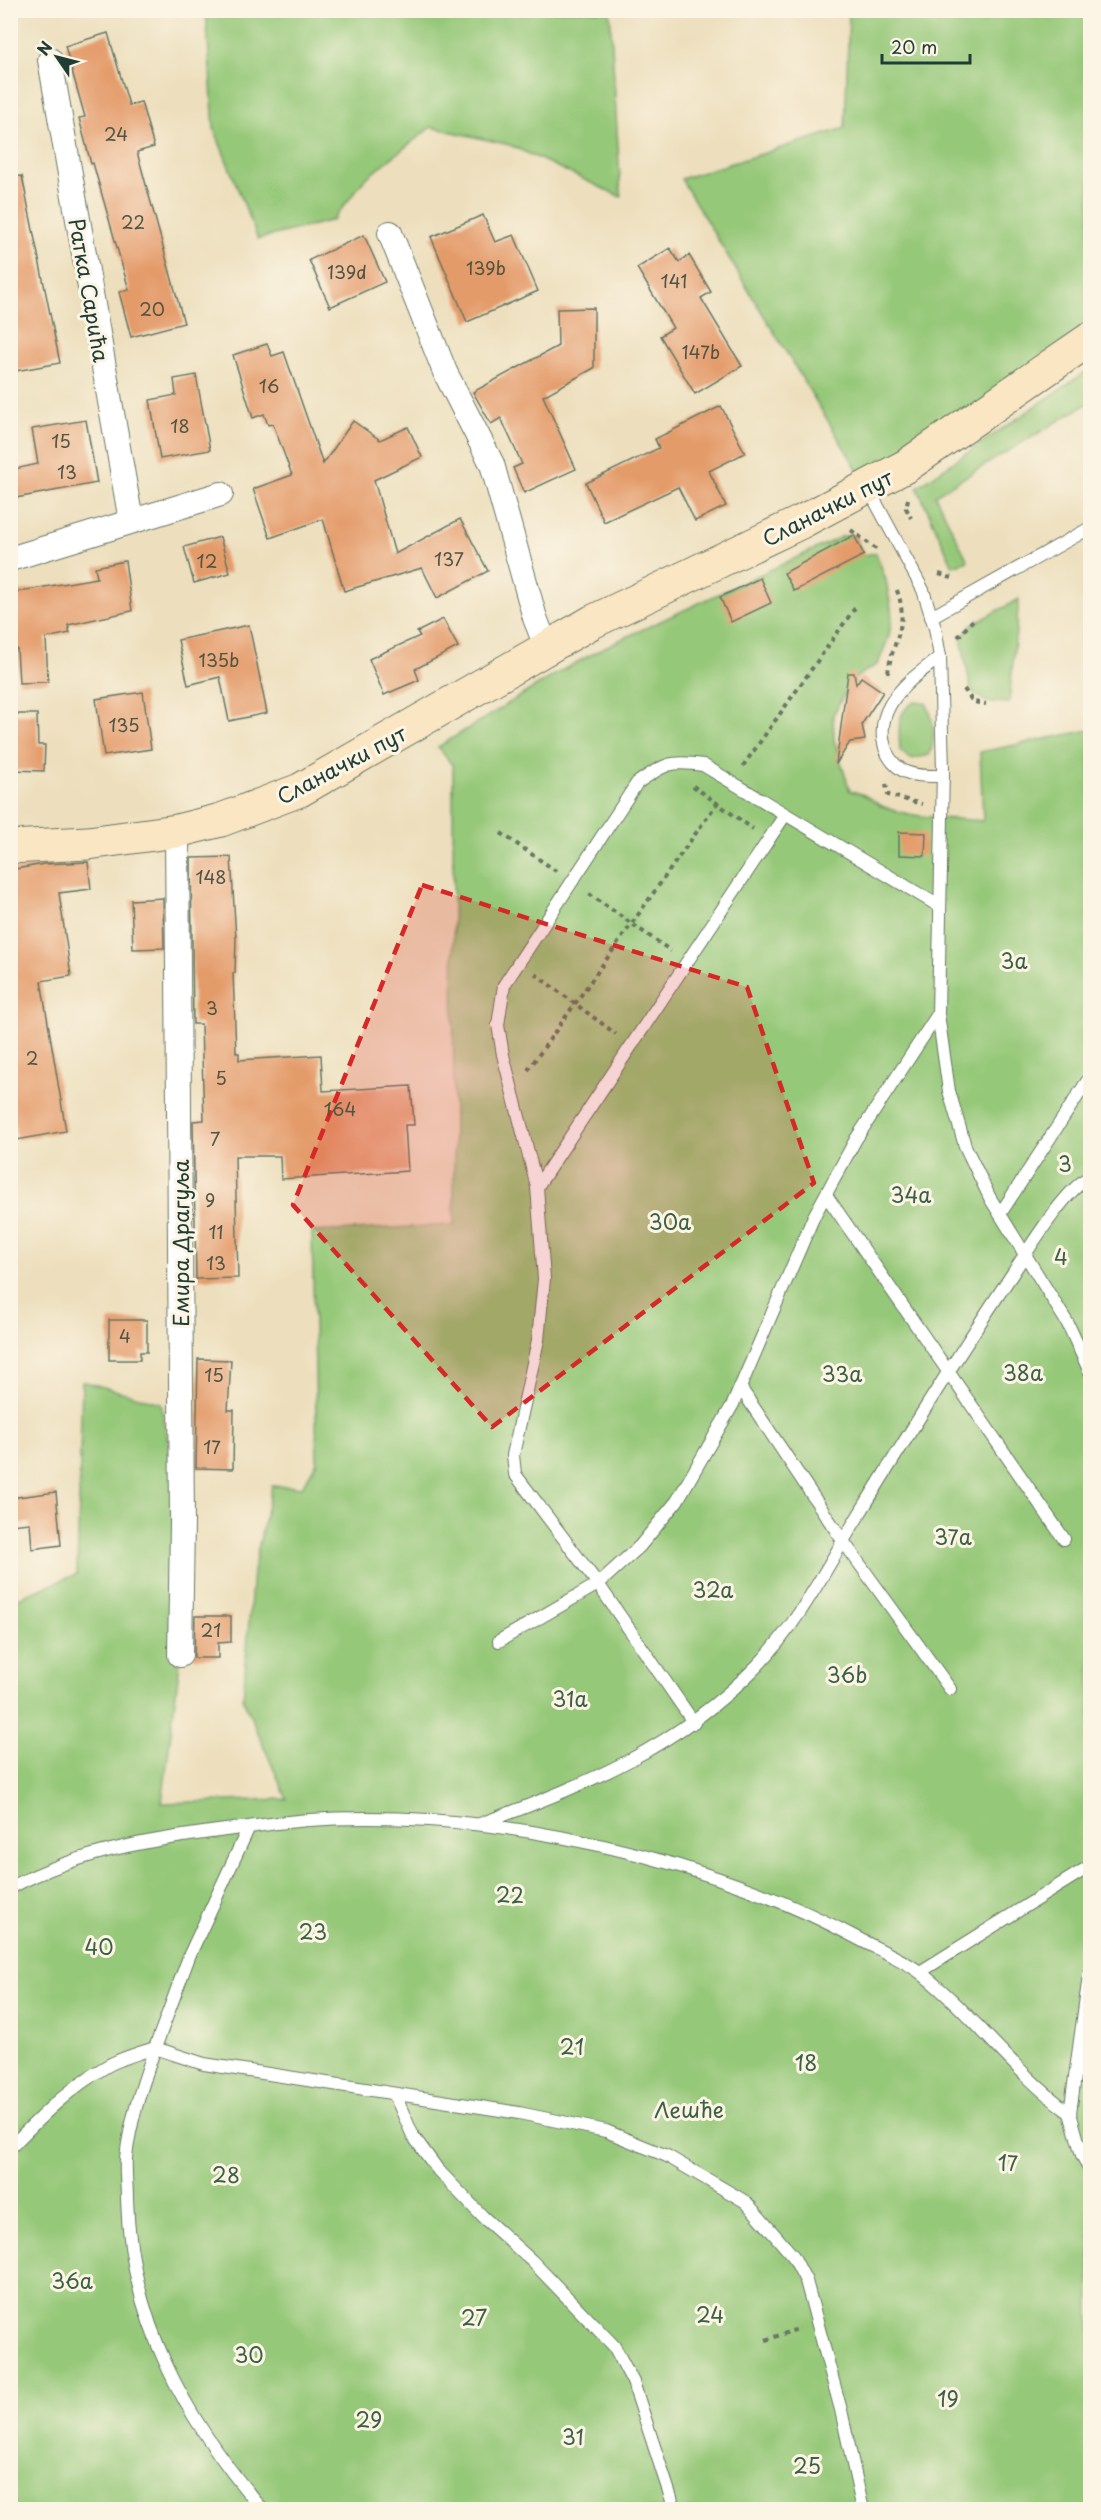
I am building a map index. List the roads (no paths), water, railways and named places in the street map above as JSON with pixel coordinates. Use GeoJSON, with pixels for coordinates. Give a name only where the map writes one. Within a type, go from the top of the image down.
{"type":"FeatureCollection","features":[{"type":"Feature","properties":{"kind":"street","name":"Ратка Сарића"},"geometry":{"type":"LineString","coordinates":[[50,60],[131,521]]}},
{"type":"Feature","properties":{"kind":"street"},"geometry":{"type":"LineString","coordinates":[[390,233],[445,372],[492,464],[535,618],[546,646]]}},
{"type":"Feature","properties":{"kind":"street","name":"Сланачки пут"},"geometry":{"type":"LineString","coordinates":[[10,847],[88,843],[177,831],[255,808],[317,782],[546,646],[906,466],[1090,339]]}},
{"type":"Feature","properties":{"kind":"street"},"geometry":{"type":"LineString","coordinates":[[10,559],[62,545],[221,494]]}},
{"type":"Feature","properties":{"kind":"street","name":"Емира Драгуља"},"geometry":{"type":"LineString","coordinates":[[177,831],[182,1521],[180,1655]]}},
{"type":"Feature","properties":{"kind":"lane"},"geometry":{"type":"LineString","coordinates":[[868,487],[923,590],[932,616],[940,657],[943,776],[938,1014],[949,1091],[965,1146],[1000,1214],[1068,1324],[1090,1372]]}},
{"type":"Feature","properties":{"kind":"lane"},"geometry":{"type":"LineString","coordinates":[[932,616],[1090,528]]}},
{"type":"Feature","properties":{"kind":"lane"},"geometry":{"type":"LineString","coordinates":[[940,657],[909,681],[890,705],[882,726],[886,752],[903,770],[923,776],[943,776]]}},
{"type":"Feature","properties":{"kind":"lane"},"geometry":{"type":"LineString","coordinates":[[694,1723],[598,1584],[515,1474],[513,1455],[538,1340],[544,1279],[537,1187],[512,1092],[498,1025],[504,986],[637,783],[656,770],[677,761],[703,765],[939,906]]}},
{"type":"Feature","properties":{"kind":"lane"},"geometry":{"type":"LineString","coordinates":[[537,1187],[785,815]]}},
{"type":"Feature","properties":{"kind":"lane"},"geometry":{"type":"LineString","coordinates":[[499,1641],[598,1584],[640,1545],[677,1501],[733,1404],[784,1284],[826,1195],[856,1139],[938,1014]]}},
{"type":"Feature","properties":{"kind":"lane"},"geometry":{"type":"LineString","coordinates":[[1000,1214],[1090,1077]]}},
{"type":"Feature","properties":{"kind":"lane"},"geometry":{"type":"LineString","coordinates":[[479,1825],[547,1800],[614,1770],[694,1723],[729,1693],[786,1631],[813,1593],[949,1369],[1025,1255],[1064,1202],[1090,1177]]}},
{"type":"Feature","properties":{"kind":"lane"},"geometry":{"type":"LineString","coordinates":[[826,1195],[949,1369],[1064,1539]]}},
{"type":"Feature","properties":{"kind":"lane"},"geometry":{"type":"LineString","coordinates":[[740,1387],[843,1541],[950,1689]]}},
{"type":"Feature","properties":{"kind":"lane"},"geometry":{"type":"LineString","coordinates":[[10,1888],[34,1875],[83,1857],[181,1836],[288,1821],[383,1818],[479,1825],[631,1852],[756,1892],[819,1918],[920,1972],[1070,2114]]}},
{"type":"Feature","properties":{"kind":"lane"},"geometry":{"type":"LineString","coordinates":[[249,1827],[190,1954],[155,2048],[137,2100],[126,2158],[128,2219],[134,2272],[150,2326],[195,2421],[229,2471],[263,2510]]}},
{"type":"Feature","properties":{"kind":"lane"},"geometry":{"type":"LineString","coordinates":[[920,1972],[1090,1866]]}},
{"type":"Feature","properties":{"kind":"lane"},"geometry":{"type":"LineString","coordinates":[[1090,1968],[1070,2114],[1082,2156],[1090,2170]]}},
{"type":"Feature","properties":{"kind":"lane"},"geometry":{"type":"LineString","coordinates":[[10,2148],[45,2111],[69,2091],[108,2065],[155,2048],[204,2064],[519,2113],[606,2131],[667,2156],[746,2202],[793,2256],[806,2281],[818,2323],[863,2510]]}},
{"type":"Feature","properties":{"kind":"lane"},"geometry":{"type":"LineString","coordinates":[[395,2095],[412,2136],[438,2170],[483,2217],[532,2260],[614,2346],[633,2382],[675,2510]]}},
{"type":"Feature","properties":{"kind":"park label","name":"3a"},"geometry":{"type":"Point","coordinates":[1014,960]}},
{"type":"Feature","properties":{"kind":"park label","name":"3"},"geometry":{"type":"Point","coordinates":[1065,1163]}},
{"type":"Feature","properties":{"kind":"park label","name":"34a"},"geometry":{"type":"Point","coordinates":[911,1194]}},
{"type":"Feature","properties":{"kind":"park label","name":"30a"},"geometry":{"type":"Point","coordinates":[670,1221]}},
{"type":"Feature","properties":{"kind":"park label","name":"4"},"geometry":{"type":"Point","coordinates":[1061,1256]}},
{"type":"Feature","properties":{"kind":"park label","name":"38a"},"geometry":{"type":"Point","coordinates":[1023,1372]}},
{"type":"Feature","properties":{"kind":"park label","name":"33a"},"geometry":{"type":"Point","coordinates":[842,1373]}},
{"type":"Feature","properties":{"kind":"park label","name":"37a"},"geometry":{"type":"Point","coordinates":[953,1536]}},
{"type":"Feature","properties":{"kind":"park label","name":"32a"},"geometry":{"type":"Point","coordinates":[713,1589]}},
{"type":"Feature","properties":{"kind":"park label","name":"36b"},"geometry":{"type":"Point","coordinates":[847,1674]}},
{"type":"Feature","properties":{"kind":"park label","name":"31a"},"geometry":{"type":"Point","coordinates":[570,1698]}},
{"type":"Feature","properties":{"kind":"park label","name":"22"},"geometry":{"type":"Point","coordinates":[510,1894]}},
{"type":"Feature","properties":{"kind":"park label","name":"23"},"geometry":{"type":"Point","coordinates":[313,1931]}},
{"type":"Feature","properties":{"kind":"park label","name":"40"},"geometry":{"type":"Point","coordinates":[99,1946]}},
{"type":"Feature","properties":{"kind":"park label","name":"21"},"geometry":{"type":"Point","coordinates":[572,2046]}},
{"type":"Feature","properties":{"kind":"park label","name":"18"},"geometry":{"type":"Point","coordinates":[806,2062]}},
{"type":"Feature","properties":{"kind":"park label","name":"Лешће"},"geometry":{"type":"Point","coordinates":[689,2109]}},
{"type":"Feature","properties":{"kind":"park label","name":"17"},"geometry":{"type":"Point","coordinates":[1008,2162]}},
{"type":"Feature","properties":{"kind":"park label","name":"28"},"geometry":{"type":"Point","coordinates":[226,2174]}},
{"type":"Feature","properties":{"kind":"park label","name":"36a"},"geometry":{"type":"Point","coordinates":[72,2280]}},
{"type":"Feature","properties":{"kind":"park label","name":"24"},"geometry":{"type":"Point","coordinates":[710,2314]}},
{"type":"Feature","properties":{"kind":"park label","name":"27"},"geometry":{"type":"Point","coordinates":[474,2317]}},
{"type":"Feature","properties":{"kind":"park label","name":"30"},"geometry":{"type":"Point","coordinates":[249,2354]}},
{"type":"Feature","properties":{"kind":"park label","name":"19"},"geometry":{"type":"Point","coordinates":[948,2398]}},
{"type":"Feature","properties":{"kind":"park label","name":"29"},"geometry":{"type":"Point","coordinates":[369,2419]}},
{"type":"Feature","properties":{"kind":"park label","name":"31"},"geometry":{"type":"Point","coordinates":[573,2436]}},
{"type":"Feature","properties":{"kind":"park label","name":"25"},"geometry":{"type":"Point","coordinates":[807,2465]}}]}
